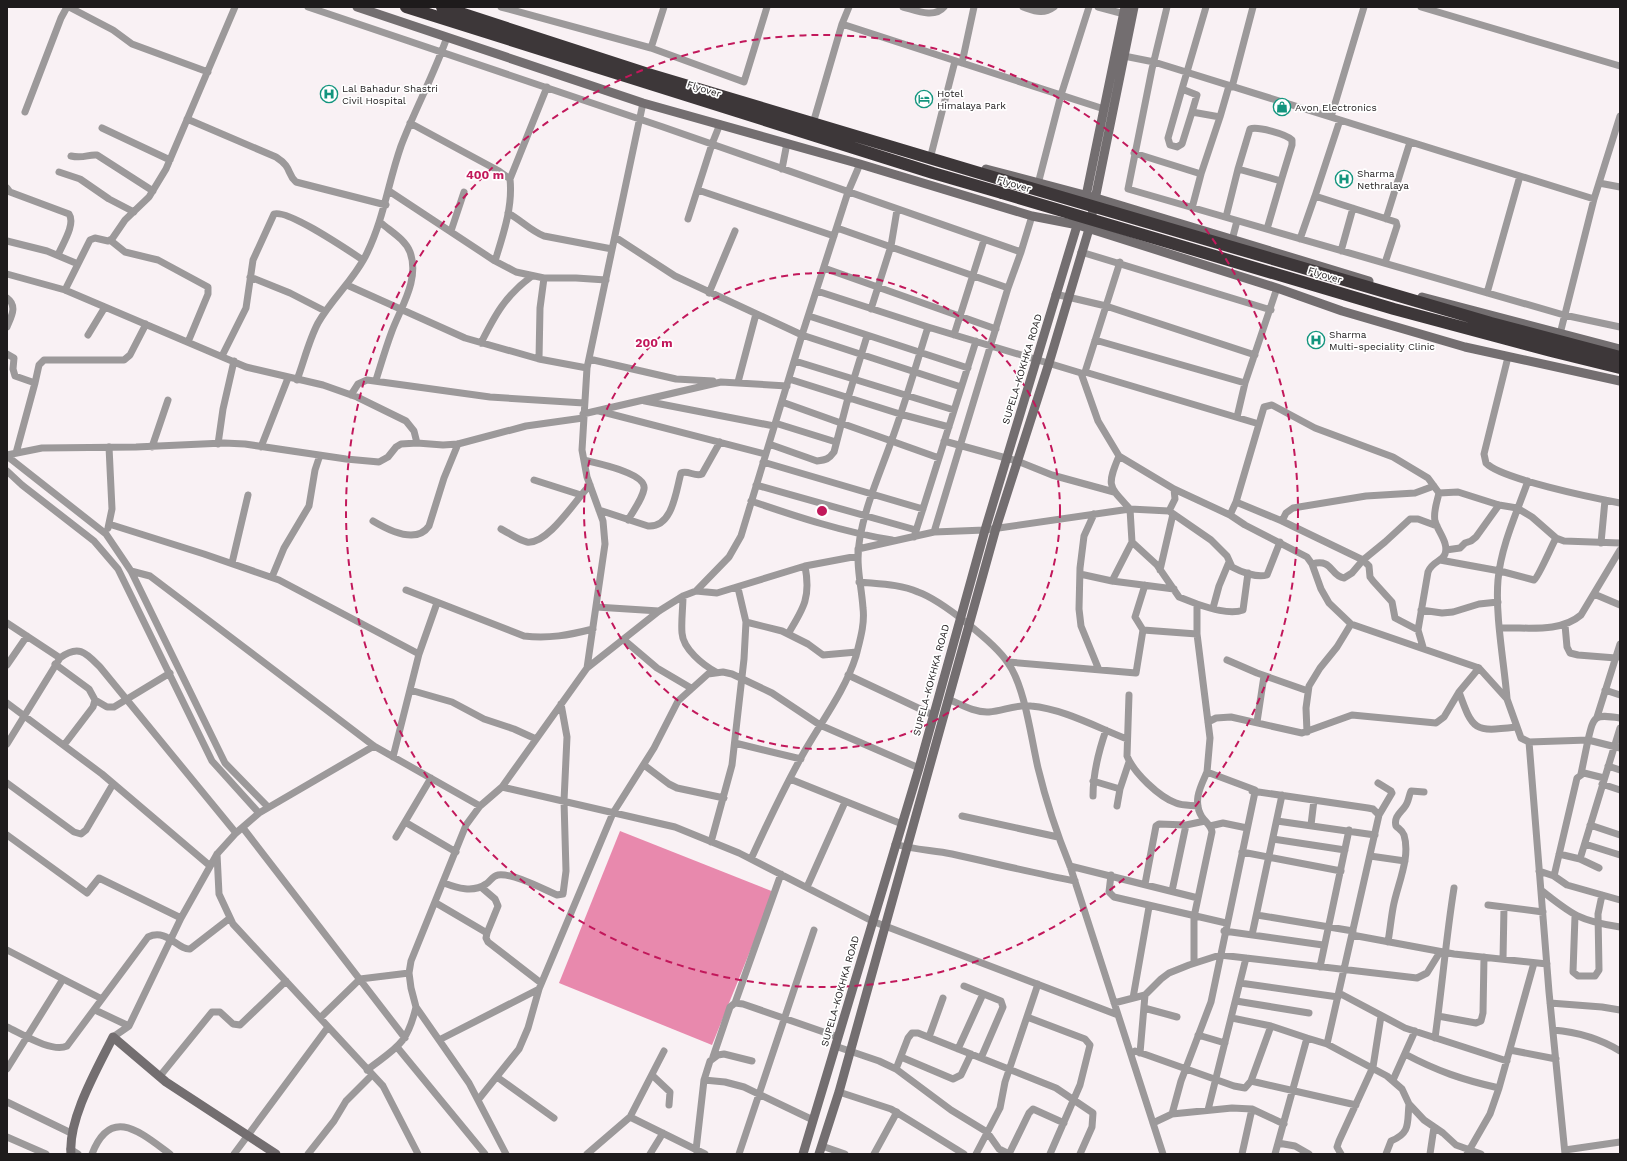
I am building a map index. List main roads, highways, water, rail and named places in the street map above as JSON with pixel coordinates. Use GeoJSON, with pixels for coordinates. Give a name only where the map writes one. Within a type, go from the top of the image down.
{"type":"FeatureCollection","features":[{"type":"Feature","properties":{"kind":"highway","name":"Flyover"},"geometry":{"type":"LineString","coordinates":[[406,7],[932,173],[1394,309],[1620,368]]}},
{"type":"Feature","properties":{"kind":"highway","name":"Flyover"},"geometry":{"type":"LineString","coordinates":[[442,7],[648,74],[1057,197],[1498,325],[1620,356]]}},
{"type":"Feature","properties":{"kind":"place","name":"Lal Bahadur Shastri Civil Hospital"},"geometry":{"type":"Point","coordinates":[329,94]}},
{"type":"Feature","properties":{"kind":"place","name":"Hotel Himalaya Park"},"geometry":{"type":"Point","coordinates":[924,99]}},
{"type":"Feature","properties":{"kind":"place","name":"Avon Electronics"},"geometry":{"type":"Point","coordinates":[1282,107]}},
{"type":"Feature","properties":{"kind":"place","name":"Sharma Nethralaya"},"geometry":{"type":"Point","coordinates":[1344,179]}},
{"type":"Feature","properties":{"kind":"place","name":"Sharma Multi-speciality Clinic"},"geometry":{"type":"Point","coordinates":[1316,340]}}]}
